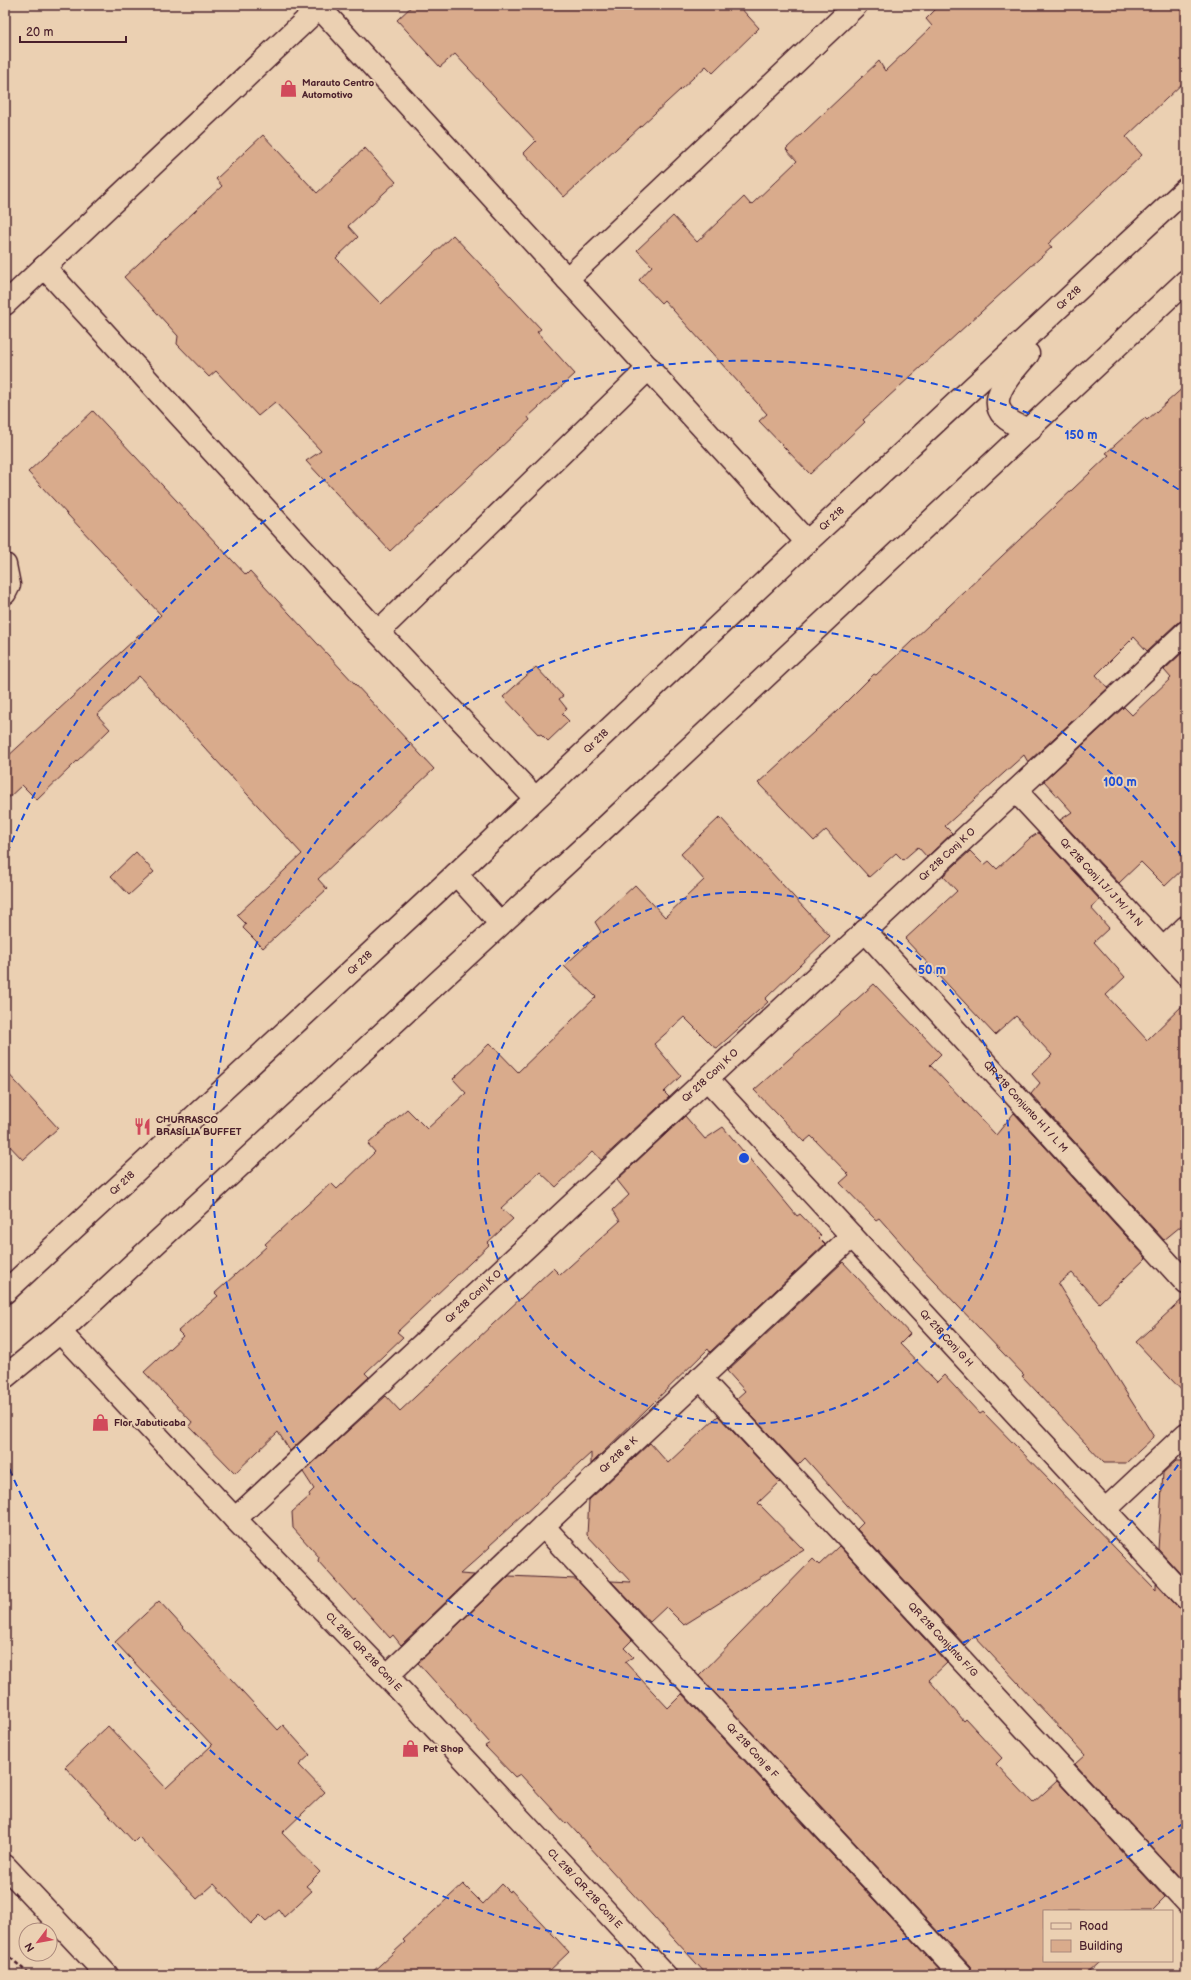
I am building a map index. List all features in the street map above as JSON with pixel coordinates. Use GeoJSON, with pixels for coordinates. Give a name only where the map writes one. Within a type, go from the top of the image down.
{"type":"FeatureCollection","features":[{"type":"Feature","properties":{"kind":"street"},"geometry":{"type":"LineString","coordinates":[[568,279],[856,5]]}},
{"type":"Feature","properties":{"kind":"street"},"geometry":{"type":"LineString","coordinates":[[5,304],[320,6],[807,542]]}},
{"type":"Feature","properties":{"kind":"street","name":"Qr 218"},"geometry":{"type":"LineString","coordinates":[[5,1292],[456,874],[534,798],[1186,189]]}},
{"type":"Feature","properties":{"kind":"street"},"geometry":{"type":"LineString","coordinates":[[44,268],[378,632],[534,798]]}},
{"type":"Feature","properties":{"kind":"street"},"geometry":{"type":"LineString","coordinates":[[5,1377],[60,1332],[1030,430],[1186,281]]}},
{"type":"Feature","properties":{"kind":"street"},"geometry":{"type":"LineString","coordinates":[[1030,430],[1017,426],[1007,420],[999,409],[998,394],[1004,382],[1088,282]]}},
{"type":"Feature","properties":{"kind":"street"},"geometry":{"type":"LineString","coordinates":[[378,632],[649,368]]}},
{"type":"Feature","properties":{"kind":"street"},"geometry":{"type":"LineString","coordinates":[[5,565],[9,585],[5,593]]}},
{"type":"Feature","properties":{"kind":"street","name":"Qr 218 Conj K O"},"geometry":{"type":"LineString","coordinates":[[235,1519],[1186,632]]}},
{"type":"Feature","properties":{"kind":"street","name":"Qr 218 Conj I J/ J M/ M N"},"geometry":{"type":"LineString","coordinates":[[1016,791],[1186,974]]}},
{"type":"Feature","properties":{"kind":"street"},"geometry":{"type":"LineString","coordinates":[[456,874],[500,923]]}},
{"type":"Feature","properties":{"kind":"street"},"geometry":{"type":"LineString","coordinates":[[1163,949],[1186,928]]}},
{"type":"Feature","properties":{"kind":"street","name":"QR 218 Conjunto H I / L M"},"geometry":{"type":"LineString","coordinates":[[865,931],[1186,1283]]}},
{"type":"Feature","properties":{"kind":"street","name":"Qr 218 Conj G H"},"geometry":{"type":"LineString","coordinates":[[707,1079],[1186,1598]]}},
{"type":"Feature","properties":{"kind":"street","name":"Qr 218 e K"},"geometry":{"type":"LineString","coordinates":[[387,1676],[543,1526],[852,1236]]}},
{"type":"Feature","properties":{"kind":"street","name":"CL 218/ QR 218 Conj E"},"geometry":{"type":"LineString","coordinates":[[60,1332],[235,1519],[387,1676],[664,1975]]}},
{"type":"Feature","properties":{"kind":"street","name":"QR 218 Conjunto F/G"},"geometry":{"type":"LineString","coordinates":[[700,1378],[1186,1902]]}},
{"type":"Feature","properties":{"kind":"street"},"geometry":{"type":"LineString","coordinates":[[1105,1510],[1186,1434]]}},
{"type":"Feature","properties":{"kind":"street","name":"Qr 218 Conj e F"},"geometry":{"type":"LineString","coordinates":[[543,1526],[961,1975]]}},
{"type":"Feature","properties":{"kind":"street"},"geometry":{"type":"LineString","coordinates":[[5,1866],[107,1975]]}},
{"type":"Feature","properties":{"kind":"path"},"geometry":{"type":"LineString","coordinates":[[5,1953],[30,1975]]}},
{"type":"Feature","properties":{"kind":"building"},"geometry":{"type":"Polygon","coordinates":[[[413,5],[738,5],[759,28],[713,73],[706,66],[564,197],[524,153],[536,141],[455,54],[440,67],[397,20],[413,5]]]}},
{"type":"Feature","properties":{"kind":"building"},"geometry":{"type":"Polygon","coordinates":[[[940,5],[1186,5],[1186,80],[1126,137],[1142,155],[1048,244],[1052,247],[863,420],[865,422],[810,474],[759,421],[767,414],[664,300],[661,303],[639,280],[652,266],[637,250],[673,216],[697,242],[744,197],[751,205],[797,161],[786,149],[879,61],[885,71],[932,26],[926,19],[940,5]]]}},
{"type":"Feature","properties":{"kind":"building"},"geometry":{"type":"Polygon","coordinates":[[[263,135],[317,193],[365,148],[396,182],[348,226],[358,237],[336,258],[381,304],[453,235],[541,329],[537,332],[575,374],[528,417],[530,420],[390,551],[306,461],[321,451],[275,402],[258,416],[216,371],[209,377],[177,344],[178,336],[124,277],[222,186],[216,179],[263,135]]]}},
{"type":"Feature","properties":{"kind":"building"},"geometry":{"type":"Polygon","coordinates":[[[1186,385],[1186,620],[1177,623],[1147,651],[1134,637],[1096,675],[1108,688],[1028,762],[1024,755],[945,826],[952,833],[927,857],[918,847],[903,860],[896,853],[869,877],[826,830],[814,841],[758,783],[837,711],[874,674],[876,675],[1109,455],[1106,453],[1145,418],[1147,420],[1186,385]]]}},
{"type":"Feature","properties":{"kind":"building"},"geometry":{"type":"Polygon","coordinates":[[[93,411],[246,575],[250,571],[434,769],[318,879],[327,889],[263,948],[243,928],[246,924],[237,915],[302,854],[139,676],[97,715],[110,729],[37,800],[22,785],[5,801],[5,759],[161,615],[28,472],[93,411]]]}},
{"type":"Feature","properties":{"kind":"building"},"geometry":{"type":"Polygon","coordinates":[[[1186,649],[1186,866],[1165,886],[1141,862],[1119,883],[1060,820],[1072,812],[1044,781],[1124,707],[1132,715],[1171,678],[1164,670],[1186,649]]]}},
{"type":"Feature","properties":{"kind":"building"},"geometry":{"type":"Polygon","coordinates":[[[536,667],[563,696],[559,699],[567,709],[562,714],[569,721],[548,741],[541,734],[539,735],[503,697],[536,667]]]}},
{"type":"Feature","properties":{"kind":"building"},"geometry":{"type":"Polygon","coordinates":[[[720,817],[830,936],[765,999],[768,1002],[717,1048],[713,1046],[684,1017],[654,1044],[681,1076],[664,1092],[669,1097],[601,1160],[593,1151],[556,1187],[540,1172],[501,1208],[513,1219],[487,1243],[489,1245],[397,1332],[403,1337],[365,1373],[369,1377],[290,1451],[278,1432],[235,1473],[189,1426],[192,1422],[144,1372],[183,1336],[178,1331],[218,1296],[215,1293],[267,1246],[265,1244],[331,1183],[337,1189],[375,1152],[368,1144],[407,1109],[427,1129],[466,1093],[453,1079],[490,1043],[518,1072],[596,997],[564,966],[601,932],[595,922],[635,885],[665,917],[704,880],[681,854],[720,817]]]}},
{"type":"Feature","properties":{"kind":"building"},"geometry":{"type":"Polygon","coordinates":[[[1038,833],[1100,900],[1091,908],[1109,928],[1094,942],[1125,977],[1106,995],[1147,1040],[1186,1002],[1186,1222],[1164,1240],[1031,1094],[1040,1083],[1032,1074],[1052,1055],[1016,1016],[995,1035],[905,939],[957,891],[943,876],[970,851],[984,865],[989,861],[997,869],[1030,838],[1038,833]]]}},
{"type":"Feature","properties":{"kind":"building"},"geometry":{"type":"Polygon","coordinates":[[[136,852],[154,872],[129,895],[111,876],[136,852]]]}},
{"type":"Feature","properties":{"kind":"building"},"geometry":{"type":"Polygon","coordinates":[[[874,984],[941,1054],[930,1065],[996,1135],[1014,1113],[1146,1258],[1099,1303],[1072,1273],[1058,1284],[1154,1437],[1126,1463],[1104,1463],[1022,1376],[1024,1375],[913,1259],[914,1258],[879,1218],[876,1220],[840,1183],[849,1175],[811,1136],[804,1142],[754,1090],[874,984]]]}},
{"type":"Feature","properties":{"kind":"building"},"geometry":{"type":"Polygon","coordinates":[[[5,1070],[58,1128],[23,1160],[5,1141],[5,1070]]]}},
{"type":"Feature","properties":{"kind":"building"},"geometry":{"type":"Polygon","coordinates":[[[685,1116],[705,1139],[723,1127],[797,1216],[800,1214],[821,1236],[819,1238],[825,1244],[710,1352],[708,1349],[591,1464],[591,1453],[489,1546],[490,1547],[460,1574],[474,1575],[401,1645],[393,1635],[390,1638],[355,1599],[354,1601],[318,1561],[319,1557],[293,1528],[292,1512],[310,1496],[309,1494],[314,1489],[303,1472],[386,1396],[400,1411],[553,1268],[560,1275],[620,1221],[613,1210],[629,1195],[617,1180],[685,1116]]]}},
{"type":"Feature","properties":{"kind":"building"},"geometry":{"type":"Polygon","coordinates":[[[843,1262],[910,1334],[900,1344],[937,1382],[944,1375],[980,1414],[983,1412],[1156,1590],[1156,1584],[1177,1606],[1186,1610],[1186,1878],[1183,1881],[1075,1764],[1085,1755],[1048,1715],[974,1636],[965,1645],[857,1529],[863,1523],[805,1458],[798,1465],[736,1399],[745,1391],[727,1371],[843,1262]]]}},
{"type":"Feature","properties":{"kind":"building"},"geometry":{"type":"Polygon","coordinates":[[[1186,1296],[1186,1395],[1136,1342],[1186,1296]]]}},
{"type":"Feature","properties":{"kind":"building"},"geometry":{"type":"Polygon","coordinates":[[[718,1416],[780,1482],[758,1503],[804,1550],[684,1625],[666,1607],[650,1622],[611,1581],[631,1582],[587,1535],[589,1500],[650,1443],[668,1463],[718,1416]]]}},
{"type":"Feature","properties":{"kind":"building"},"geometry":{"type":"Polygon","coordinates":[[[1176,1461],[1186,1461],[1186,1580],[1158,1549],[1163,1473],[1176,1461]]]}},
{"type":"Feature","properties":{"kind":"building"},"geometry":{"type":"Polygon","coordinates":[[[839,1546],[947,1663],[929,1680],[964,1721],[966,1719],[1002,1758],[996,1764],[1033,1803],[1057,1781],[1165,1898],[1153,1910],[1043,1910],[1043,1962],[1099,1962],[1085,1975],[973,1975],[970,1966],[699,1676],[813,1559],[819,1565],[839,1546]]]}},
{"type":"Feature","properties":{"kind":"building"},"geometry":{"type":"Polygon","coordinates":[[[509,1576],[576,1579],[632,1640],[624,1648],[633,1657],[625,1662],[668,1708],[682,1694],[944,1975],[707,1975],[567,1822],[566,1824],[520,1774],[515,1777],[485,1746],[490,1743],[418,1663],[509,1576]]]}},
{"type":"Feature","properties":{"kind":"building"},"geometry":{"type":"Polygon","coordinates":[[[159,1601],[278,1730],[283,1725],[310,1755],[299,1765],[325,1792],[282,1833],[320,1872],[306,1886],[312,1891],[284,1917],[279,1910],[266,1921],[260,1915],[251,1924],[214,1884],[197,1899],[139,1837],[134,1842],[65,1767],[108,1726],[166,1788],[212,1745],[115,1642],[159,1601]]]}},
{"type":"Feature","properties":{"kind":"building"},"geometry":{"type":"Polygon","coordinates":[[[463,1884],[483,1904],[502,1884],[510,1892],[511,1890],[569,1952],[545,1975],[369,1975],[405,1942],[403,1940],[463,1884]]]}},
{"type":"Feature","properties":{"kind":"place","name":"Marauto Centro Automotivo"},"geometry":{"type":"Point","coordinates":[289,89]}},
{"type":"Feature","properties":{"kind":"place","name":"CHURRASCO BRASÍLIA BUFFET"},"geometry":{"type":"Point","coordinates":[143,1126]}},
{"type":"Feature","properties":{"kind":"place","name":"Flor Jabuticaba"},"geometry":{"type":"Point","coordinates":[101,1423]}},
{"type":"Feature","properties":{"kind":"place","name":"Pet Shop"},"geometry":{"type":"Point","coordinates":[410,1749]}}]}
